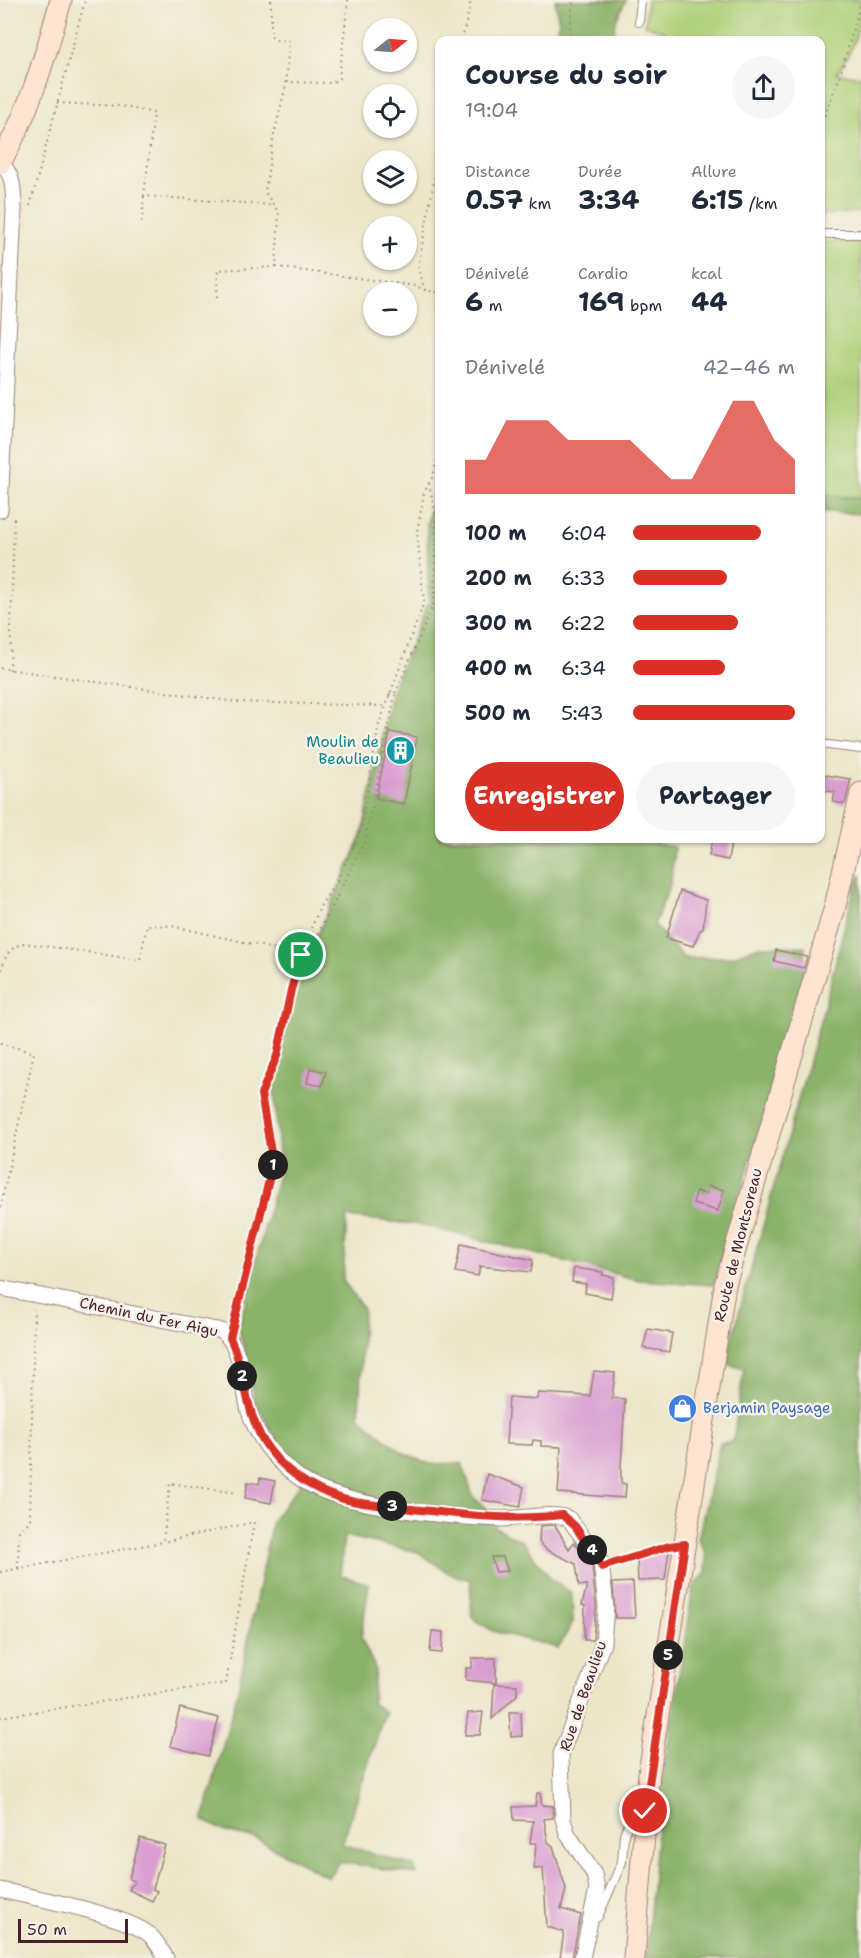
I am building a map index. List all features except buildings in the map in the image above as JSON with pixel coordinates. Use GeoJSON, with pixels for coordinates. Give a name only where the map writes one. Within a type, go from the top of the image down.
{"type":"FeatureCollection","features":[{"type":"Feature","properties":{"kind":"main road"},"geometry":{"type":"LineString","coordinates":[[0,163],[24,119],[38,82],[61,0]]}},
{"type":"Feature","properties":{"kind":"main road","name":"Route de Montsoreau"},"geometry":{"type":"LineString","coordinates":[[634,1958],[645,1811],[725,1285],[835,907],[861,793]]}},
{"type":"Feature","properties":{"kind":"street"},"geometry":{"type":"LineString","coordinates":[[0,163],[6,167],[12,181],[14,210],[7,512]]}},
{"type":"Feature","properties":{"kind":"street","name":"Chemin du Fer Aigu"},"geometry":{"type":"LineString","coordinates":[[0,1288],[212,1328],[230,1338],[239,1361],[250,1413],[264,1442],[281,1463],[303,1480],[340,1498],[400,1508],[502,1519],[562,1515],[569,1519],[584,1538]]}},
{"type":"Feature","properties":{"kind":"street","name":"Rue de Beaulieu"},"geometry":{"type":"LineString","coordinates":[[582,1958],[597,1889],[588,1863],[567,1833],[563,1819],[561,1754],[603,1643],[606,1607],[602,1567],[584,1538]]}},
{"type":"Feature","properties":{"kind":"street"},"geometry":{"type":"LineString","coordinates":[[0,1890],[42,1898],[135,1926],[150,1935],[166,1958]]}},
{"type":"Feature","properties":{"kind":"lane"},"geometry":{"type":"LineString","coordinates":[[639,22],[641,0]]}},
{"type":"Feature","properties":{"kind":"lane"},"geometry":{"type":"LineString","coordinates":[[825,234],[861,234]]}},
{"type":"Feature","properties":{"kind":"lane"},"geometry":{"type":"LineString","coordinates":[[825,745],[861,749]]}},
{"type":"Feature","properties":{"kind":"lane"},"geometry":{"type":"LineString","coordinates":[[230,1338],[273,1164],[261,1094]]}},
{"type":"Feature","properties":{"kind":"lane"},"geometry":{"type":"LineString","coordinates":[[587,1934],[595,1930],[605,1896],[622,1862],[624,1834],[629,1822],[645,1811]]}},
{"type":"Feature","properties":{"kind":"path"},"geometry":{"type":"LineString","coordinates":[[28,215],[31,193],[85,0]]}},
{"type":"Feature","properties":{"kind":"path"},"geometry":{"type":"LineString","coordinates":[[272,0],[271,36],[277,40],[288,41],[286,82],[273,139],[265,192],[279,213],[276,267]]}},
{"type":"Feature","properties":{"kind":"path"},"geometry":{"type":"LineString","coordinates":[[286,82],[331,83],[339,80],[348,0]]}},
{"type":"Feature","properties":{"kind":"path"},"geometry":{"type":"LineString","coordinates":[[463,36],[471,0]]}},
{"type":"Feature","properties":{"kind":"path"},"geometry":{"type":"LineString","coordinates":[[569,36],[573,0]]}},
{"type":"Feature","properties":{"kind":"path"},"geometry":{"type":"LineString","coordinates":[[825,114],[841,73],[861,1]]}},
{"type":"Feature","properties":{"kind":"path"},"geometry":{"type":"LineString","coordinates":[[57,103],[120,106],[154,113],[142,222]]}},
{"type":"Feature","properties":{"kind":"path"},"geometry":{"type":"LineString","coordinates":[[425,291],[418,268],[435,175]]}},
{"type":"Feature","properties":{"kind":"path"},"geometry":{"type":"LineString","coordinates":[[144,196],[272,205]]}},
{"type":"Feature","properties":{"kind":"path"},"geometry":{"type":"LineString","coordinates":[[217,297],[218,270],[276,267],[416,286],[425,291],[435,292]]}},
{"type":"Feature","properties":{"kind":"path"},"geometry":{"type":"LineString","coordinates":[[261,1094],[277,1056],[301,955],[321,905],[336,882],[361,830],[379,724],[424,602],[417,532],[424,493],[435,464]]}},
{"type":"Feature","properties":{"kind":"path"},"geometry":{"type":"LineString","coordinates":[[429,483],[435,515]]}},
{"type":"Feature","properties":{"kind":"path"},"geometry":{"type":"LineString","coordinates":[[7,512],[10,670]]}},
{"type":"Feature","properties":{"kind":"path"},"geometry":{"type":"LineString","coordinates":[[302,966],[365,841],[388,723],[396,694],[434,603],[435,562]]}},
{"type":"Feature","properties":{"kind":"path"},"geometry":{"type":"LineString","coordinates":[[0,668],[236,702],[386,706]]}},
{"type":"Feature","properties":{"kind":"path"},"geometry":{"type":"LineString","coordinates":[[389,695],[396,694]]}},
{"type":"Feature","properties":{"kind":"path"},"geometry":{"type":"LineString","coordinates":[[0,976],[5,956],[13,946],[24,943],[140,960],[147,925],[172,926],[301,955]]}},
{"type":"Feature","properties":{"kind":"path"},"geometry":{"type":"LineString","coordinates":[[0,1043],[34,1053],[0,1209]]}},
{"type":"Feature","properties":{"kind":"path"},"geometry":{"type":"LineString","coordinates":[[18,1568],[20,1530],[30,1521],[35,1294]]}},
{"type":"Feature","properties":{"kind":"path"},"geometry":{"type":"LineString","coordinates":[[163,1542],[170,1483],[237,1493]]}},
{"type":"Feature","properties":{"kind":"path"},"geometry":{"type":"LineString","coordinates":[[0,1572],[67,1562],[254,1522],[226,1683],[0,1717]]}},
{"type":"Feature","properties":{"kind":"path"},"geometry":{"type":"LineString","coordinates":[[602,1567],[669,1546],[685,1544]]}},
{"type":"Feature","properties":{"kind":"green space"},"geometry":{"type":"Polygon","coordinates":[[[555,0],[626,0],[616,21],[614,36],[557,36],[559,23],[555,0]]]}},
{"type":"Feature","properties":{"kind":"green space"},"geometry":{"type":"Polygon","coordinates":[[[647,0],[861,0],[855,39],[836,73],[861,77],[861,212],[825,215],[825,36],[663,36],[664,31],[645,25],[647,0]]]}},
{"type":"Feature","properties":{"kind":"green space"},"geometry":{"type":"Polygon","coordinates":[[[861,241],[861,498],[827,496],[825,501],[825,242],[861,241]]]}},
{"type":"Feature","properties":{"kind":"green space"},"geometry":{"type":"Polygon","coordinates":[[[435,490],[435,843],[652,843],[674,847],[671,882],[654,925],[684,958],[731,957],[759,946],[805,946],[803,980],[714,1285],[639,1280],[422,1225],[347,1217],[343,1280],[363,1309],[359,1417],[402,1452],[429,1464],[462,1463],[473,1497],[491,1513],[495,1527],[522,1541],[551,1579],[572,1593],[573,1622],[558,1648],[493,1631],[472,1618],[470,1580],[450,1574],[418,1552],[344,1536],[340,1575],[369,1584],[361,1638],[375,1668],[372,1703],[385,1712],[342,1844],[414,1866],[417,1874],[339,1862],[328,1877],[257,1839],[226,1832],[203,1820],[238,1690],[272,1521],[301,1483],[255,1401],[239,1327],[280,1167],[274,1088],[292,992],[362,836],[391,692],[429,601],[427,523],[435,490]]]}},
{"type":"Feature","properties":{"kind":"green space"},"geometry":{"type":"Polygon","coordinates":[[[827,496],[861,498],[861,514],[827,512],[825,501],[827,496]]]}},
{"type":"Feature","properties":{"kind":"green space"},"geometry":{"type":"Polygon","coordinates":[[[861,874],[861,1958],[646,1958],[660,1794],[693,1588],[706,1572],[706,1554],[698,1539],[720,1443],[733,1442],[744,1369],[725,1363],[827,996],[855,885],[861,874]]]}},
{"type":"Feature","properties":{"kind":"place","name":"Moulin de Beaulieu"},"geometry":{"type":"Point","coordinates":[400,751]}},
{"type":"Feature","properties":{"kind":"place","name":"Berjamin Paysage"},"geometry":{"type":"Point","coordinates":[682,1408]}},
{"type":"Feature","properties":{"kind":"route"},"geometry":{"type":"LineString","coordinates":[[301,955],[277,1056],[261,1094],[273,1164],[230,1338],[239,1361],[250,1413],[264,1442],[281,1463],[303,1480],[340,1498],[400,1508],[502,1519],[562,1515],[575,1526],[601,1562],[602,1567],[669,1546],[685,1544],[645,1811]]}}]}
